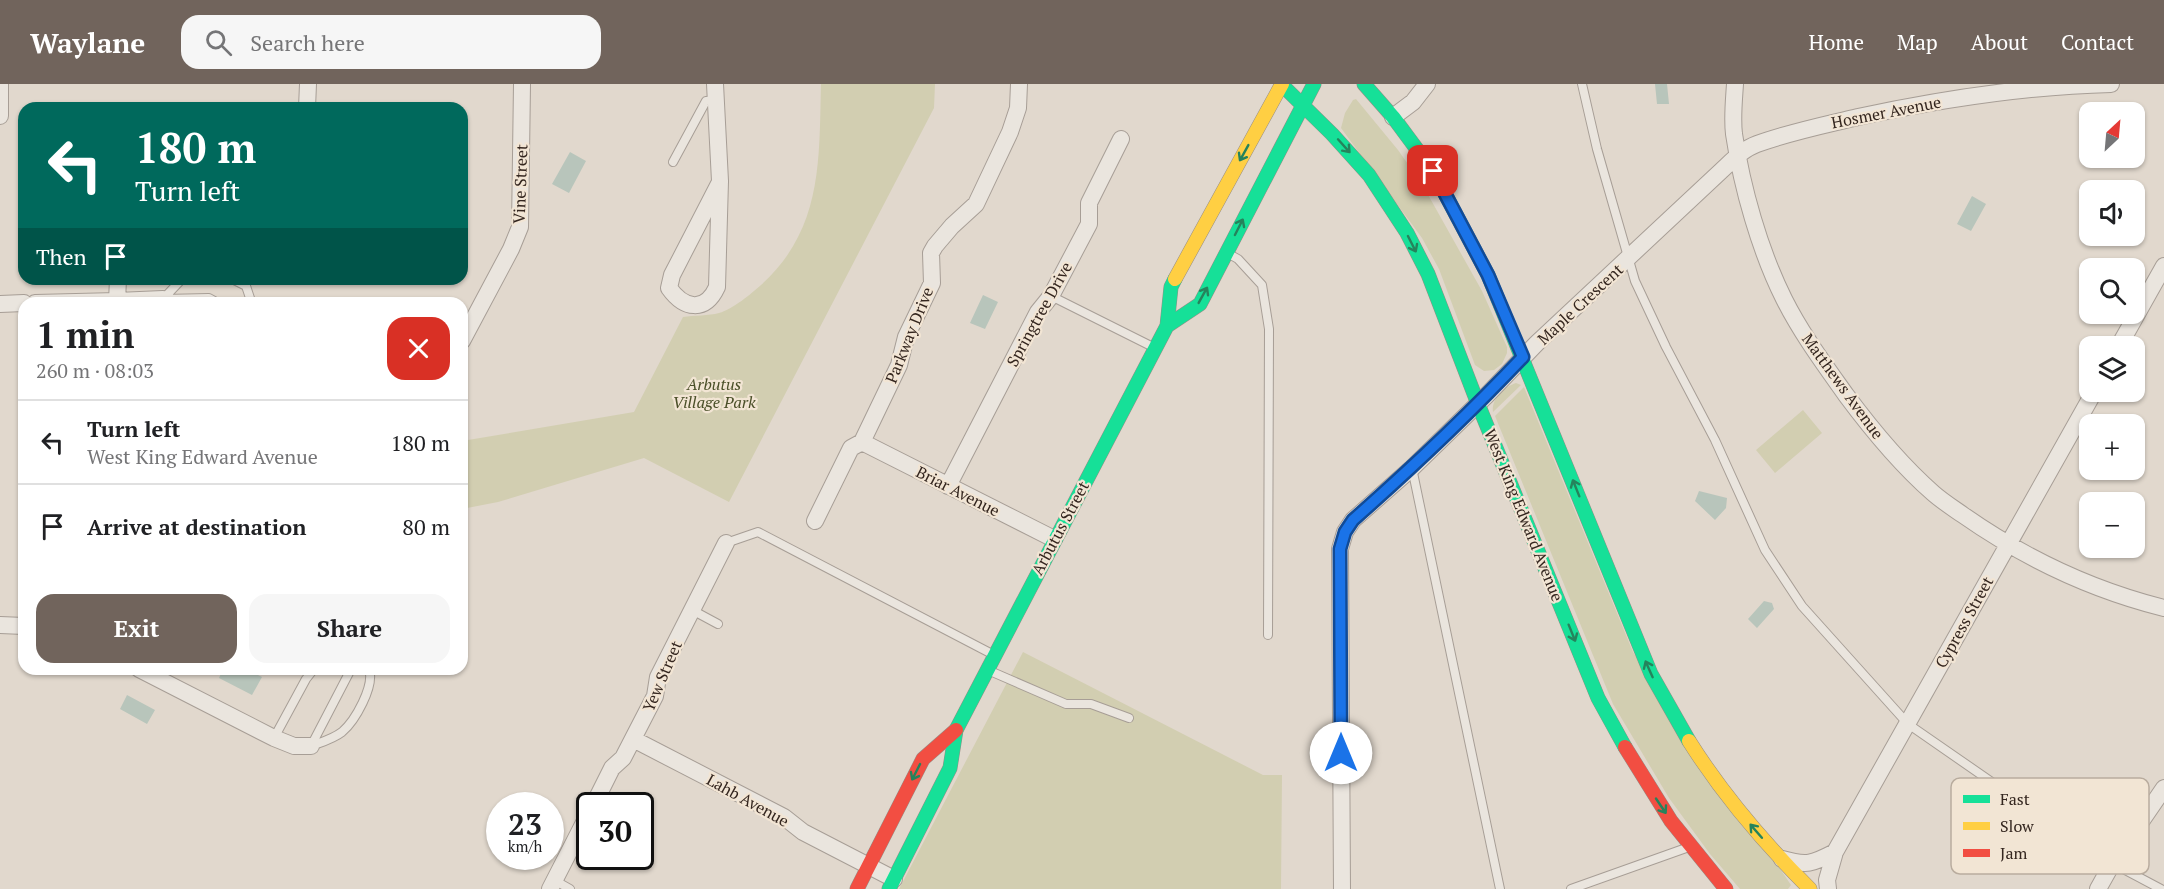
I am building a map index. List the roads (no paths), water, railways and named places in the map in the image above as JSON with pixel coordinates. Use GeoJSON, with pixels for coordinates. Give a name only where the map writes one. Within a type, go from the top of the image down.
{"type":"FeatureCollection","features":[{"type":"Feature","properties":{"kind":"main road","name":"Arbutus Street"},"geometry":{"type":"LineString","coordinates":[[892,884],[950,768],[956,730],[1167,326],[1171,287],[1282,84]]}},
{"type":"Feature","properties":{"kind":"main road","name":"West King Edward Avenue"},"geometry":{"type":"LineString","coordinates":[[1282,84],[1369,175],[1407,233],[1428,274],[1478,404],[1598,698],[1654,795],[1690,846],[1726,889]]}},
{"type":"Feature","properties":{"kind":"main road","name":"Arbutus Street"},"geometry":{"type":"LineString","coordinates":[[1167,326],[1200,304],[1314,84]]}},
{"type":"Feature","properties":{"kind":"main road"},"geometry":{"type":"LineString","coordinates":[[1364,84],[1393,117],[1433,171],[1488,275],[1651,674],[1698,757],[1740,813],[1778,858],[1810,889]]}},
{"type":"Feature","properties":{"kind":"main road","name":"Arbutus Street"},"geometry":{"type":"LineString","coordinates":[[857,889],[923,759],[956,730]]}},
{"type":"Feature","properties":{"kind":"street"},"geometry":{"type":"LineString","coordinates":[[0,84],[0,117]]}},
{"type":"Feature","properties":{"kind":"street"},"geometry":{"type":"LineString","coordinates":[[307,102],[308,84]]}},
{"type":"Feature","properties":{"kind":"street","name":"Vine Street"},"geometry":{"type":"LineString","coordinates":[[468,330],[511,249],[520,227],[522,84]]}},
{"type":"Feature","properties":{"kind":"street","name":"Parkway Drive"},"geometry":{"type":"LineString","coordinates":[[814,521],[851,448],[862,442],[899,365],[906,337],[932,283],[931,253],[952,226],[976,204],[1010,132],[1018,108],[1019,84]]}},
{"type":"Feature","properties":{"kind":"street"},"geometry":{"type":"LineString","coordinates":[[1393,117],[1413,102],[1427,84]]}},
{"type":"Feature","properties":{"kind":"street","name":"Matthews Avenue"},"geometry":{"type":"LineString","coordinates":[[1735,84],[1734,129],[1738,156],[1759,236],[1784,298],[1814,351],[1874,433],[1934,494],[2007,544],[2071,576],[2164,608]]}},
{"type":"Feature","properties":{"kind":"street","name":"Hosmer Avenue"},"geometry":{"type":"LineString","coordinates":[[1738,156],[1755,145],[1814,127],[1920,104],[2055,86],[2111,84]]}},
{"type":"Feature","properties":{"kind":"street"},"geometry":{"type":"LineString","coordinates":[[715,92],[720,182],[717,287],[713,296],[703,304],[692,306],[677,299],[669,288],[672,275],[720,182]]}},
{"type":"Feature","properties":{"kind":"street","name":"Springtree Drive"},"geometry":{"type":"LineString","coordinates":[[948,486],[1038,312],[1051,296],[1089,224],[1089,202],[1121,139]]}},
{"type":"Feature","properties":{"kind":"street","name":"Maple Crescent"},"geometry":{"type":"LineString","coordinates":[[1342,889],[1340,549],[1345,532],[1353,520],[1412,468],[1523,357],[1738,156]]}},
{"type":"Feature","properties":{"kind":"street"},"geometry":{"type":"LineString","coordinates":[[2125,336],[2164,266]]}},
{"type":"Feature","properties":{"kind":"street"},"geometry":{"type":"LineString","coordinates":[[0,304],[18,303]]}},
{"type":"Feature","properties":{"kind":"street","name":"Cypress Street"},"geometry":{"type":"LineString","coordinates":[[1828,889],[1827,880],[1835,852],[2088,402]]}},
{"type":"Feature","properties":{"kind":"street","name":"Briar Avenue"},"geometry":{"type":"LineString","coordinates":[[862,442],[1054,539]]}},
{"type":"Feature","properties":{"kind":"street","name":"Yew Street"},"geometry":{"type":"LineString","coordinates":[[599,792],[612,768],[623,758],[655,696],[658,677],[726,543]]}},
{"type":"Feature","properties":{"kind":"street"},"geometry":{"type":"LineString","coordinates":[[0,625],[18,626]]}},
{"type":"Feature","properties":{"kind":"street"},"geometry":{"type":"LineString","coordinates":[[151,675],[274,738],[294,746],[311,746]]}},
{"type":"Feature","properties":{"kind":"street","name":"Lahb Avenue"},"geometry":{"type":"LineString","coordinates":[[633,739],[784,817],[803,832],[868,866],[892,884]]}},
{"type":"Feature","properties":{"kind":"street"},"geometry":{"type":"LineString","coordinates":[[2149,810],[2164,788]]}},
{"type":"Feature","properties":{"kind":"street"},"geometry":{"type":"LineString","coordinates":[[552,885],[576,838]]}},
{"type":"Feature","properties":{"kind":"street"},"geometry":{"type":"LineString","coordinates":[[1778,858],[1800,864],[1811,864],[1835,852]]}},
{"type":"Feature","properties":{"kind":"street"},"geometry":{"type":"LineString","coordinates":[[2098,889],[2106,874]]}},
{"type":"Feature","properties":{"kind":"lane"},"geometry":{"type":"LineString","coordinates":[[1582,84],[1597,149],[1635,280],[1666,347],[1715,440],[1765,550],[1802,606],[1908,724],[1987,778]]}},
{"type":"Feature","properties":{"kind":"lane"},"geometry":{"type":"LineString","coordinates":[[674,162],[706,101],[715,92]]}},
{"type":"Feature","properties":{"kind":"lane"},"geometry":{"type":"LineString","coordinates":[[1226,252],[1238,259],[1262,285],[1269,329],[1268,635]]}},
{"type":"Feature","properties":{"kind":"lane"},"geometry":{"type":"LineString","coordinates":[[1051,296],[1155,348]]}},
{"type":"Feature","properties":{"kind":"lane"},"geometry":{"type":"LineString","coordinates":[[1412,468],[1500,889]]}},
{"type":"Feature","properties":{"kind":"lane"},"geometry":{"type":"LineString","coordinates":[[726,543],[758,532],[994,655]]}},
{"type":"Feature","properties":{"kind":"lane"},"geometry":{"type":"LineString","coordinates":[[692,610],[718,624]]}},
{"type":"Feature","properties":{"kind":"lane"},"geometry":{"type":"LineString","coordinates":[[987,670],[1066,704],[1091,704],[1130,718]]}},
{"type":"Feature","properties":{"kind":"lane"},"geometry":{"type":"LineString","coordinates":[[274,738],[310,675]]}},
{"type":"Feature","properties":{"kind":"lane"},"geometry":{"type":"LineString","coordinates":[[311,746],[348,675]]}},
{"type":"Feature","properties":{"kind":"lane"},"geometry":{"type":"LineString","coordinates":[[311,746],[342,732],[353,719],[370,684],[369,675]]}},
{"type":"Feature","properties":{"kind":"lane"},"geometry":{"type":"LineString","coordinates":[[1571,889],[1690,846]]}},
{"type":"Feature","properties":{"kind":"lane"},"geometry":{"type":"LineString","coordinates":[[2132,874],[2161,889]]}},
{"type":"Feature","properties":{"kind":"lane"},"geometry":{"type":"LineString","coordinates":[[552,885],[570,889]]}},
{"type":"Feature","properties":{"kind":"park label","name":"Arbutus Village Park"},"geometry":{"type":"Point","coordinates":[714,393]}}]}
